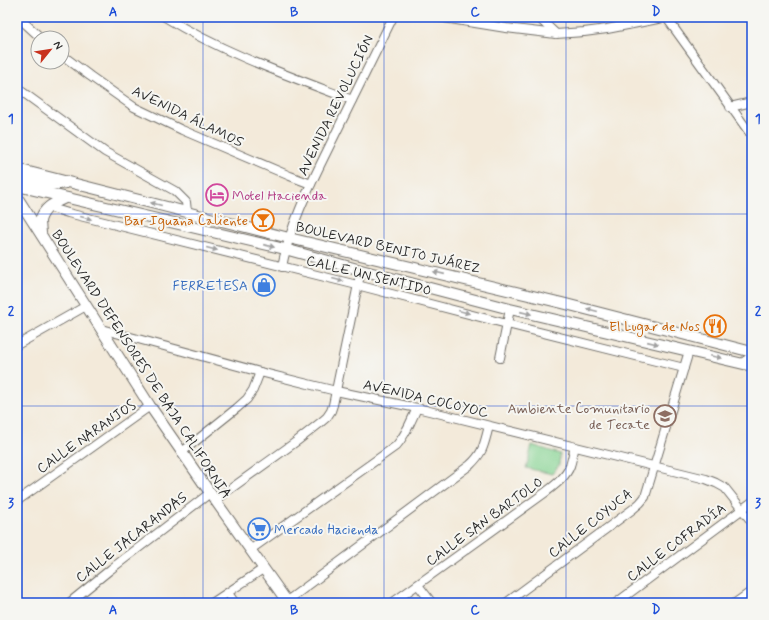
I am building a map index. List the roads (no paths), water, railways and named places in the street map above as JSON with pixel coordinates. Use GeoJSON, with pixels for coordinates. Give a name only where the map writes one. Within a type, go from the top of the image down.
{"type":"FeatureCollection","features":[{"type":"Feature","properties":{"kind":"main road","name":"BOULEVARD BENITO JUÁREZ"},"geometry":{"type":"LineString","coordinates":[[17,169],[289,238],[562,302],[752,352]]}},
{"type":"Feature","properties":{"kind":"main road"},"geometry":{"type":"LineString","coordinates":[[17,178],[51,186],[68,182]]}},
{"type":"Feature","properties":{"kind":"main road","name":"BOULEVARD BENITO JUÁREZ"},"geometry":{"type":"LineString","coordinates":[[17,186],[285,250],[510,309],[689,352],[747,364]]}},
{"type":"Feature","properties":{"kind":"main road","name":"BOULEVARD DEFENSORES DE BAJA CALIFORNIA"},"geometry":{"type":"LineString","coordinates":[[17,198],[150,406],[212,497],[288,602]]}},
{"type":"Feature","properties":{"kind":"main road"},"geometry":{"type":"LineString","coordinates":[[41,234],[40,221],[45,210],[52,204],[65,198]]}},
{"type":"Feature","properties":{"kind":"street"},"geometry":{"type":"LineString","coordinates":[[18,17],[33,30]]}},
{"type":"Feature","properties":{"kind":"street"},"geometry":{"type":"LineString","coordinates":[[165,17],[198,36],[230,51],[281,73],[352,100]]}},
{"type":"Feature","properties":{"kind":"street","name":"AVENIDA REVOLUCIÓN"},"geometry":{"type":"LineString","coordinates":[[282,267],[289,238],[311,184],[393,17]]}},
{"type":"Feature","properties":{"kind":"street"},"geometry":{"type":"LineString","coordinates":[[438,17],[556,34],[607,29],[667,17],[752,136]]}},
{"type":"Feature","properties":{"kind":"street"},"geometry":{"type":"LineString","coordinates":[[538,17],[556,34]]}},
{"type":"Feature","properties":{"kind":"street","name":"AVENIDA ÁLAMOS"},"geometry":{"type":"LineString","coordinates":[[70,61],[134,107],[182,130],[283,174],[311,184]]}},
{"type":"Feature","properties":{"kind":"street"},"geometry":{"type":"LineString","coordinates":[[17,88],[105,152],[175,191],[186,202],[187,212]]}},
{"type":"Feature","properties":{"kind":"street"},"geometry":{"type":"LineString","coordinates":[[730,107],[752,102]]}},
{"type":"Feature","properties":{"kind":"street","name":"CALLE UN SENTIDO"},"geometry":{"type":"LineString","coordinates":[[48,207],[684,368]]}},
{"type":"Feature","properties":{"kind":"street","name":"CALLE JACARANDAS"},"geometry":{"type":"LineString","coordinates":[[69,603],[110,569],[212,497],[297,441],[327,417],[331,411],[336,391],[361,270]]}},
{"type":"Feature","properties":{"kind":"street"},"geometry":{"type":"LineString","coordinates":[[17,345],[86,306]]}},
{"type":"Feature","properties":{"kind":"street"},"geometry":{"type":"LineString","coordinates":[[500,358],[510,309]]}},
{"type":"Feature","properties":{"kind":"street","name":"AVENIDA COCOYOC"},"geometry":{"type":"LineString","coordinates":[[101,329],[336,391],[417,408],[706,479],[725,488],[752,522]]}},
{"type":"Feature","properties":{"kind":"street","name":"CALLE COYUCA"},"geometry":{"type":"LineString","coordinates":[[506,603],[640,504],[647,491],[689,352]]}},
{"type":"Feature","properties":{"kind":"street"},"geometry":{"type":"LineString","coordinates":[[747,364],[752,356]]}},
{"type":"Feature","properties":{"kind":"street"},"geometry":{"type":"LineString","coordinates":[[182,452],[247,399],[253,390],[260,372]]}},
{"type":"Feature","properties":{"kind":"street","name":"CALLE NARANJOS"},"geometry":{"type":"LineString","coordinates":[[17,501],[150,406]]}},
{"type":"Feature","properties":{"kind":"street"},"geometry":{"type":"LineString","coordinates":[[250,550],[396,446],[406,433],[417,408]]}},
{"type":"Feature","properties":{"kind":"street"},"geometry":{"type":"LineString","coordinates":[[288,602],[478,458],[482,451],[489,426]]}},
{"type":"Feature","properties":{"kind":"street","name":"CALLE SAN BARTOLO"},"geometry":{"type":"LineString","coordinates":[[392,603],[555,485],[570,467],[575,447]]}},
{"type":"Feature","properties":{"kind":"street","name":"CALLE COFRADÍA"},"geometry":{"type":"LineString","coordinates":[[616,603],[752,502]]}},
{"type":"Feature","properties":{"kind":"street"},"geometry":{"type":"LineString","coordinates":[[212,603],[263,569]]}},
{"type":"Feature","properties":{"kind":"street"},"geometry":{"type":"LineString","coordinates":[[418,584],[432,603]]}},
{"type":"Feature","properties":{"kind":"street"},"geometry":{"type":"LineString","coordinates":[[735,603],[752,591]]}},
{"type":"Feature","properties":{"kind":"street"},"geometry":{"type":"LineString","coordinates":[[228,593],[235,603]]}},
{"type":"Feature","properties":{"kind":"place","name":"Motel Hacienda"},"geometry":{"type":"Point","coordinates":[217,195]}},
{"type":"Feature","properties":{"kind":"place","name":"Bar Iguana Caliente"},"geometry":{"type":"Point","coordinates":[263,220]}},
{"type":"Feature","properties":{"kind":"place","name":"FERRETESA"},"geometry":{"type":"Point","coordinates":[264,285]}},
{"type":"Feature","properties":{"kind":"place","name":"El Lugar de Nos"},"geometry":{"type":"Point","coordinates":[715,326]}},
{"type":"Feature","properties":{"kind":"place","name":"Ambiente Comunitario de Tecate"},"geometry":{"type":"Point","coordinates":[665,416]}},
{"type":"Feature","properties":{"kind":"place","name":"Mercado Hacienda"},"geometry":{"type":"Point","coordinates":[259,529]}}]}
